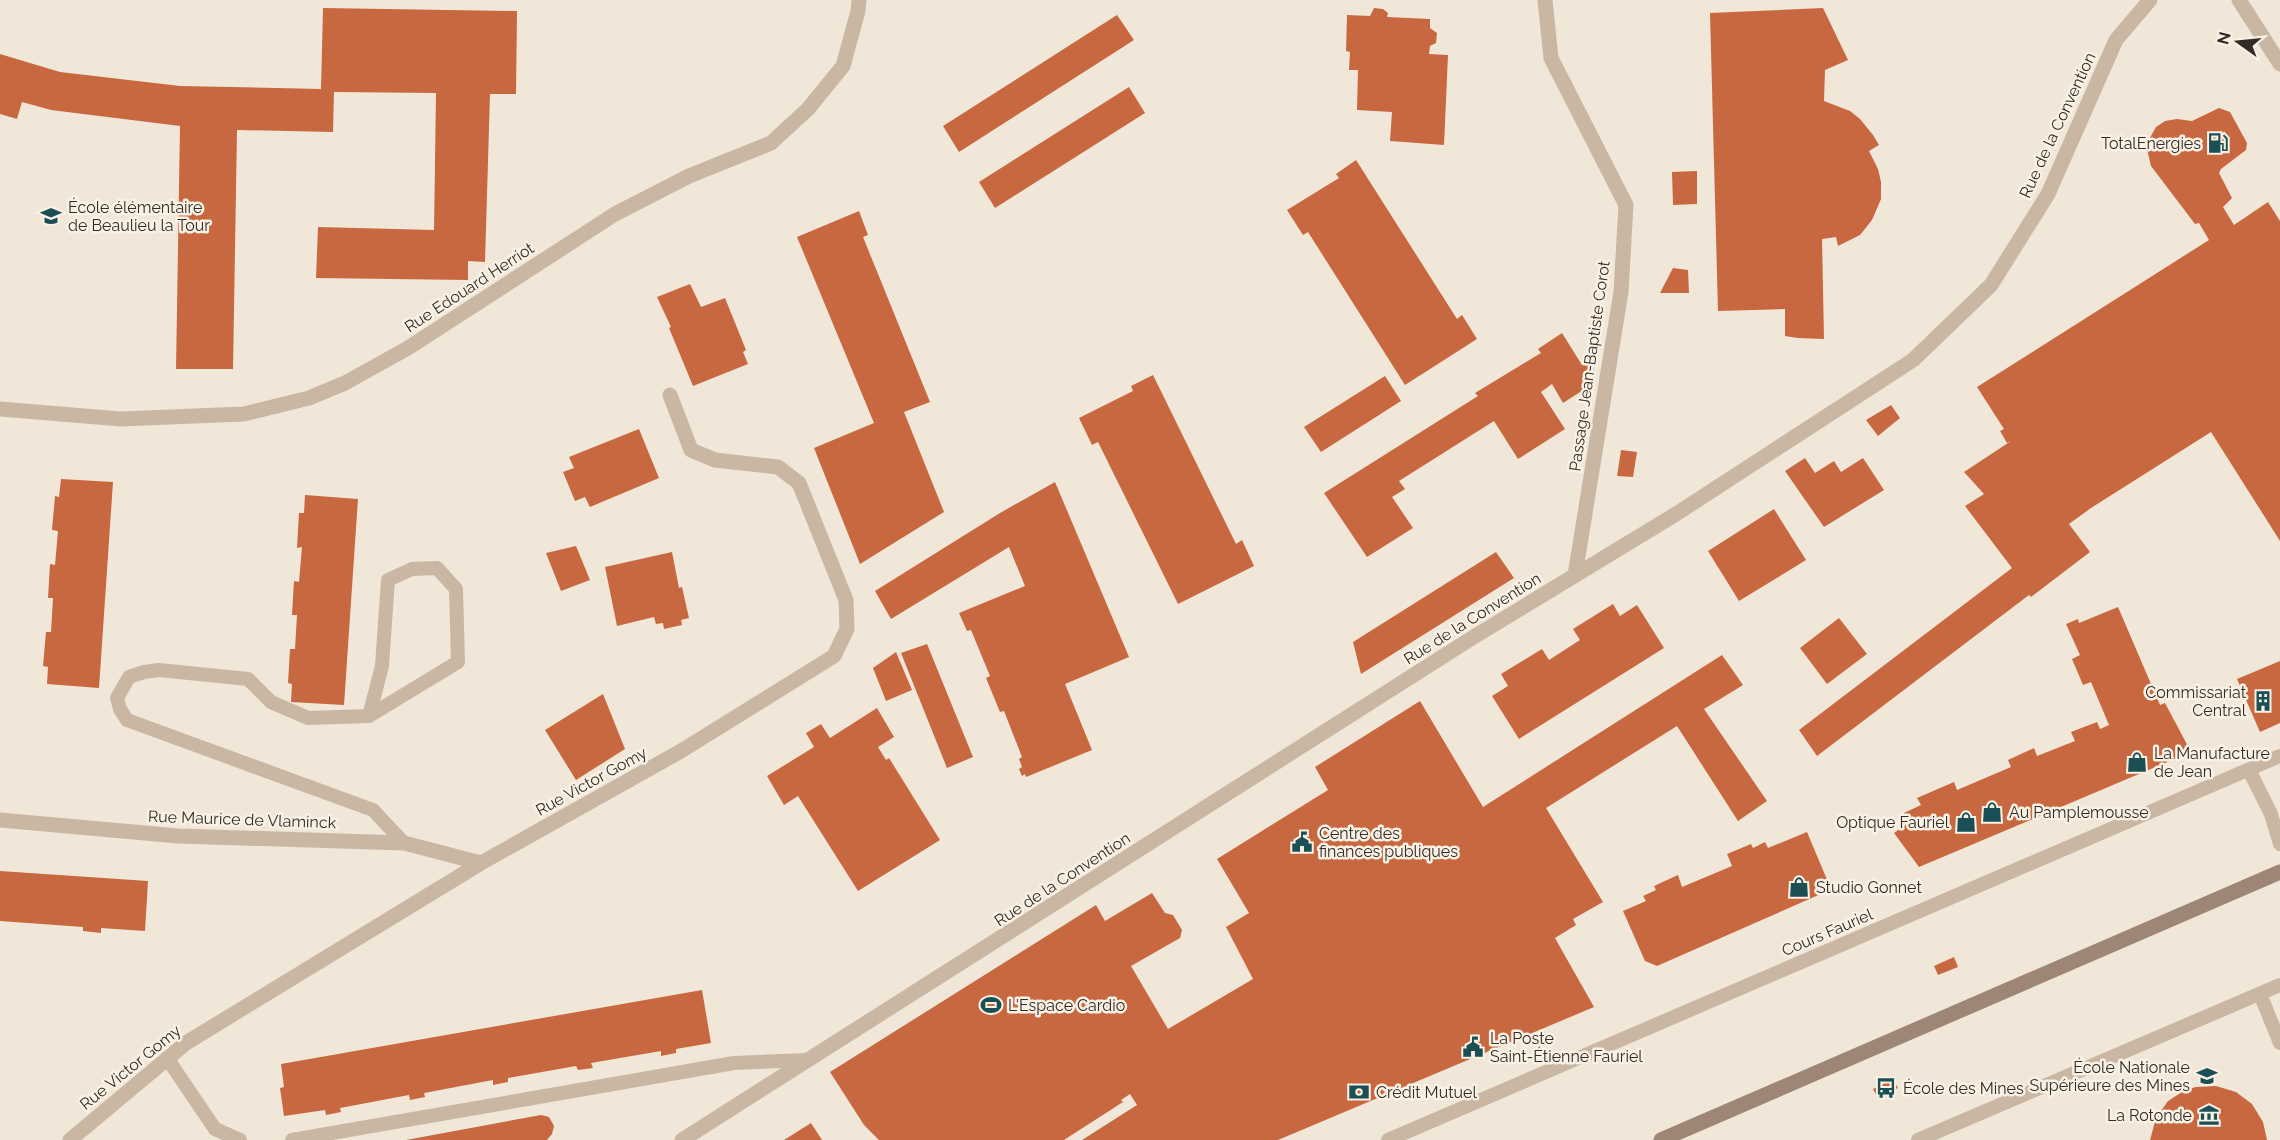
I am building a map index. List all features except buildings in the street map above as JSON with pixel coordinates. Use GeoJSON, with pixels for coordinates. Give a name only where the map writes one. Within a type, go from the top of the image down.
{"type":"FeatureCollection","features":[{"type":"Feature","properties":{"kind":"main road"},"geometry":{"type":"LineString","coordinates":[[1660,1140],[2280,872]]}},
{"type":"Feature","properties":{"kind":"street","name":"Rue Edouard Herriot"},"geometry":{"type":"LineString","coordinates":[[0,409],[121,419],[244,414],[309,398],[345,383],[408,348],[615,214],[689,176],[771,143],[808,109],[843,66],[859,0]]}},
{"type":"Feature","properties":{"kind":"street","name":"Passage Jean-Baptiste Corot"},"geometry":{"type":"LineString","coordinates":[[1545,0],[1551,58],[1626,205],[1621,292],[1575,575]]}},
{"type":"Feature","properties":{"kind":"street","name":"Rue de la Convention"},"geometry":{"type":"LineString","coordinates":[[682,1140],[1472,638],[1676,514],[1913,360],[1991,285],[2048,194],[2116,40],[2150,0]]}},
{"type":"Feature","properties":{"kind":"street"},"geometry":{"type":"LineString","coordinates":[[2239,0],[2280,64]]}},
{"type":"Feature","properties":{"kind":"street","name":"Rue Victor Gomy"},"geometry":{"type":"LineString","coordinates":[[70,1140],[186,1042],[481,863],[681,751],[834,656],[847,629],[846,600],[799,483],[778,467],[715,460],[691,450],[670,395]]}},
{"type":"Feature","properties":{"kind":"street","name":"Rue Maurice de Vlaminck"},"geometry":{"type":"LineString","coordinates":[[0,820],[178,836],[404,843],[481,863]]}},
{"type":"Feature","properties":{"kind":"lane"},"geometry":{"type":"LineString","coordinates":[[369,716],[382,666],[388,580],[412,569],[437,568],[456,589],[458,662],[369,716],[308,718],[271,702],[248,679],[159,670],[129,677],[117,698],[120,709],[127,720],[373,810],[404,843]]}},
{"type":"Feature","properties":{"kind":"lane","name":"Cours Fauriel"},"geometry":{"type":"LineString","coordinates":[[1388,1140],[2280,756]]}},
{"type":"Feature","properties":{"kind":"lane"},"geometry":{"type":"LineString","coordinates":[[2249,770],[2271,814],[2280,844]]}},
{"type":"Feature","properties":{"kind":"lane"},"geometry":{"type":"LineString","coordinates":[[1918,1140],[2280,985]]}},
{"type":"Feature","properties":{"kind":"lane"},"geometry":{"type":"LineString","coordinates":[[2260,994],[2280,1043]]}},
{"type":"Feature","properties":{"kind":"lane"},"geometry":{"type":"LineString","coordinates":[[167,1058],[215,1129],[240,1140]]}},
{"type":"Feature","properties":{"kind":"lane"},"geometry":{"type":"LineString","coordinates":[[292,1140],[734,1064],[808,1060]]}},
{"type":"Feature","properties":{"kind":"place","name":"TotalEnergies"},"geometry":{"type":"Point","coordinates":[2218,143]}},
{"type":"Feature","properties":{"kind":"place","name":"École élémentaire de Beaulieu la Tour"},"geometry":{"type":"Point","coordinates":[51,216]}},
{"type":"Feature","properties":{"kind":"place","name":"Commissariat Central"},"geometry":{"type":"Point","coordinates":[2263,701]}},
{"type":"Feature","properties":{"kind":"place","name":"La Manufacture de Jean"},"geometry":{"type":"Point","coordinates":[2137,762]}},
{"type":"Feature","properties":{"kind":"place","name":"Au Pamplemousse"},"geometry":{"type":"Point","coordinates":[1992,812]}},
{"type":"Feature","properties":{"kind":"place","name":"Optique Fauriel"},"geometry":{"type":"Point","coordinates":[1966,822]}},
{"type":"Feature","properties":{"kind":"place","name":"Centre des finances publiques"},"geometry":{"type":"Point","coordinates":[1302,842]}},
{"type":"Feature","properties":{"kind":"place","name":"Studio Gonnet"},"geometry":{"type":"Point","coordinates":[1799,887]}},
{"type":"Feature","properties":{"kind":"place","name":"L'Espace Cardio"},"geometry":{"type":"Point","coordinates":[991,1005]}},
{"type":"Feature","properties":{"kind":"place","name":"La Poste Saint-Étienne Fauriel"},"geometry":{"type":"Point","coordinates":[1473,1047]}},
{"type":"Feature","properties":{"kind":"place","name":"École Nationale Supérieure des Mines"},"geometry":{"type":"Point","coordinates":[2207,1076]}},
{"type":"Feature","properties":{"kind":"place","name":"École des Mines"},"geometry":{"type":"Point","coordinates":[1886,1088]}},
{"type":"Feature","properties":{"kind":"place","name":"Crédit Mutuel"},"geometry":{"type":"Point","coordinates":[1359,1092]}},
{"type":"Feature","properties":{"kind":"place","name":"La Rotonde"},"geometry":{"type":"Point","coordinates":[2209,1115]}}]}
